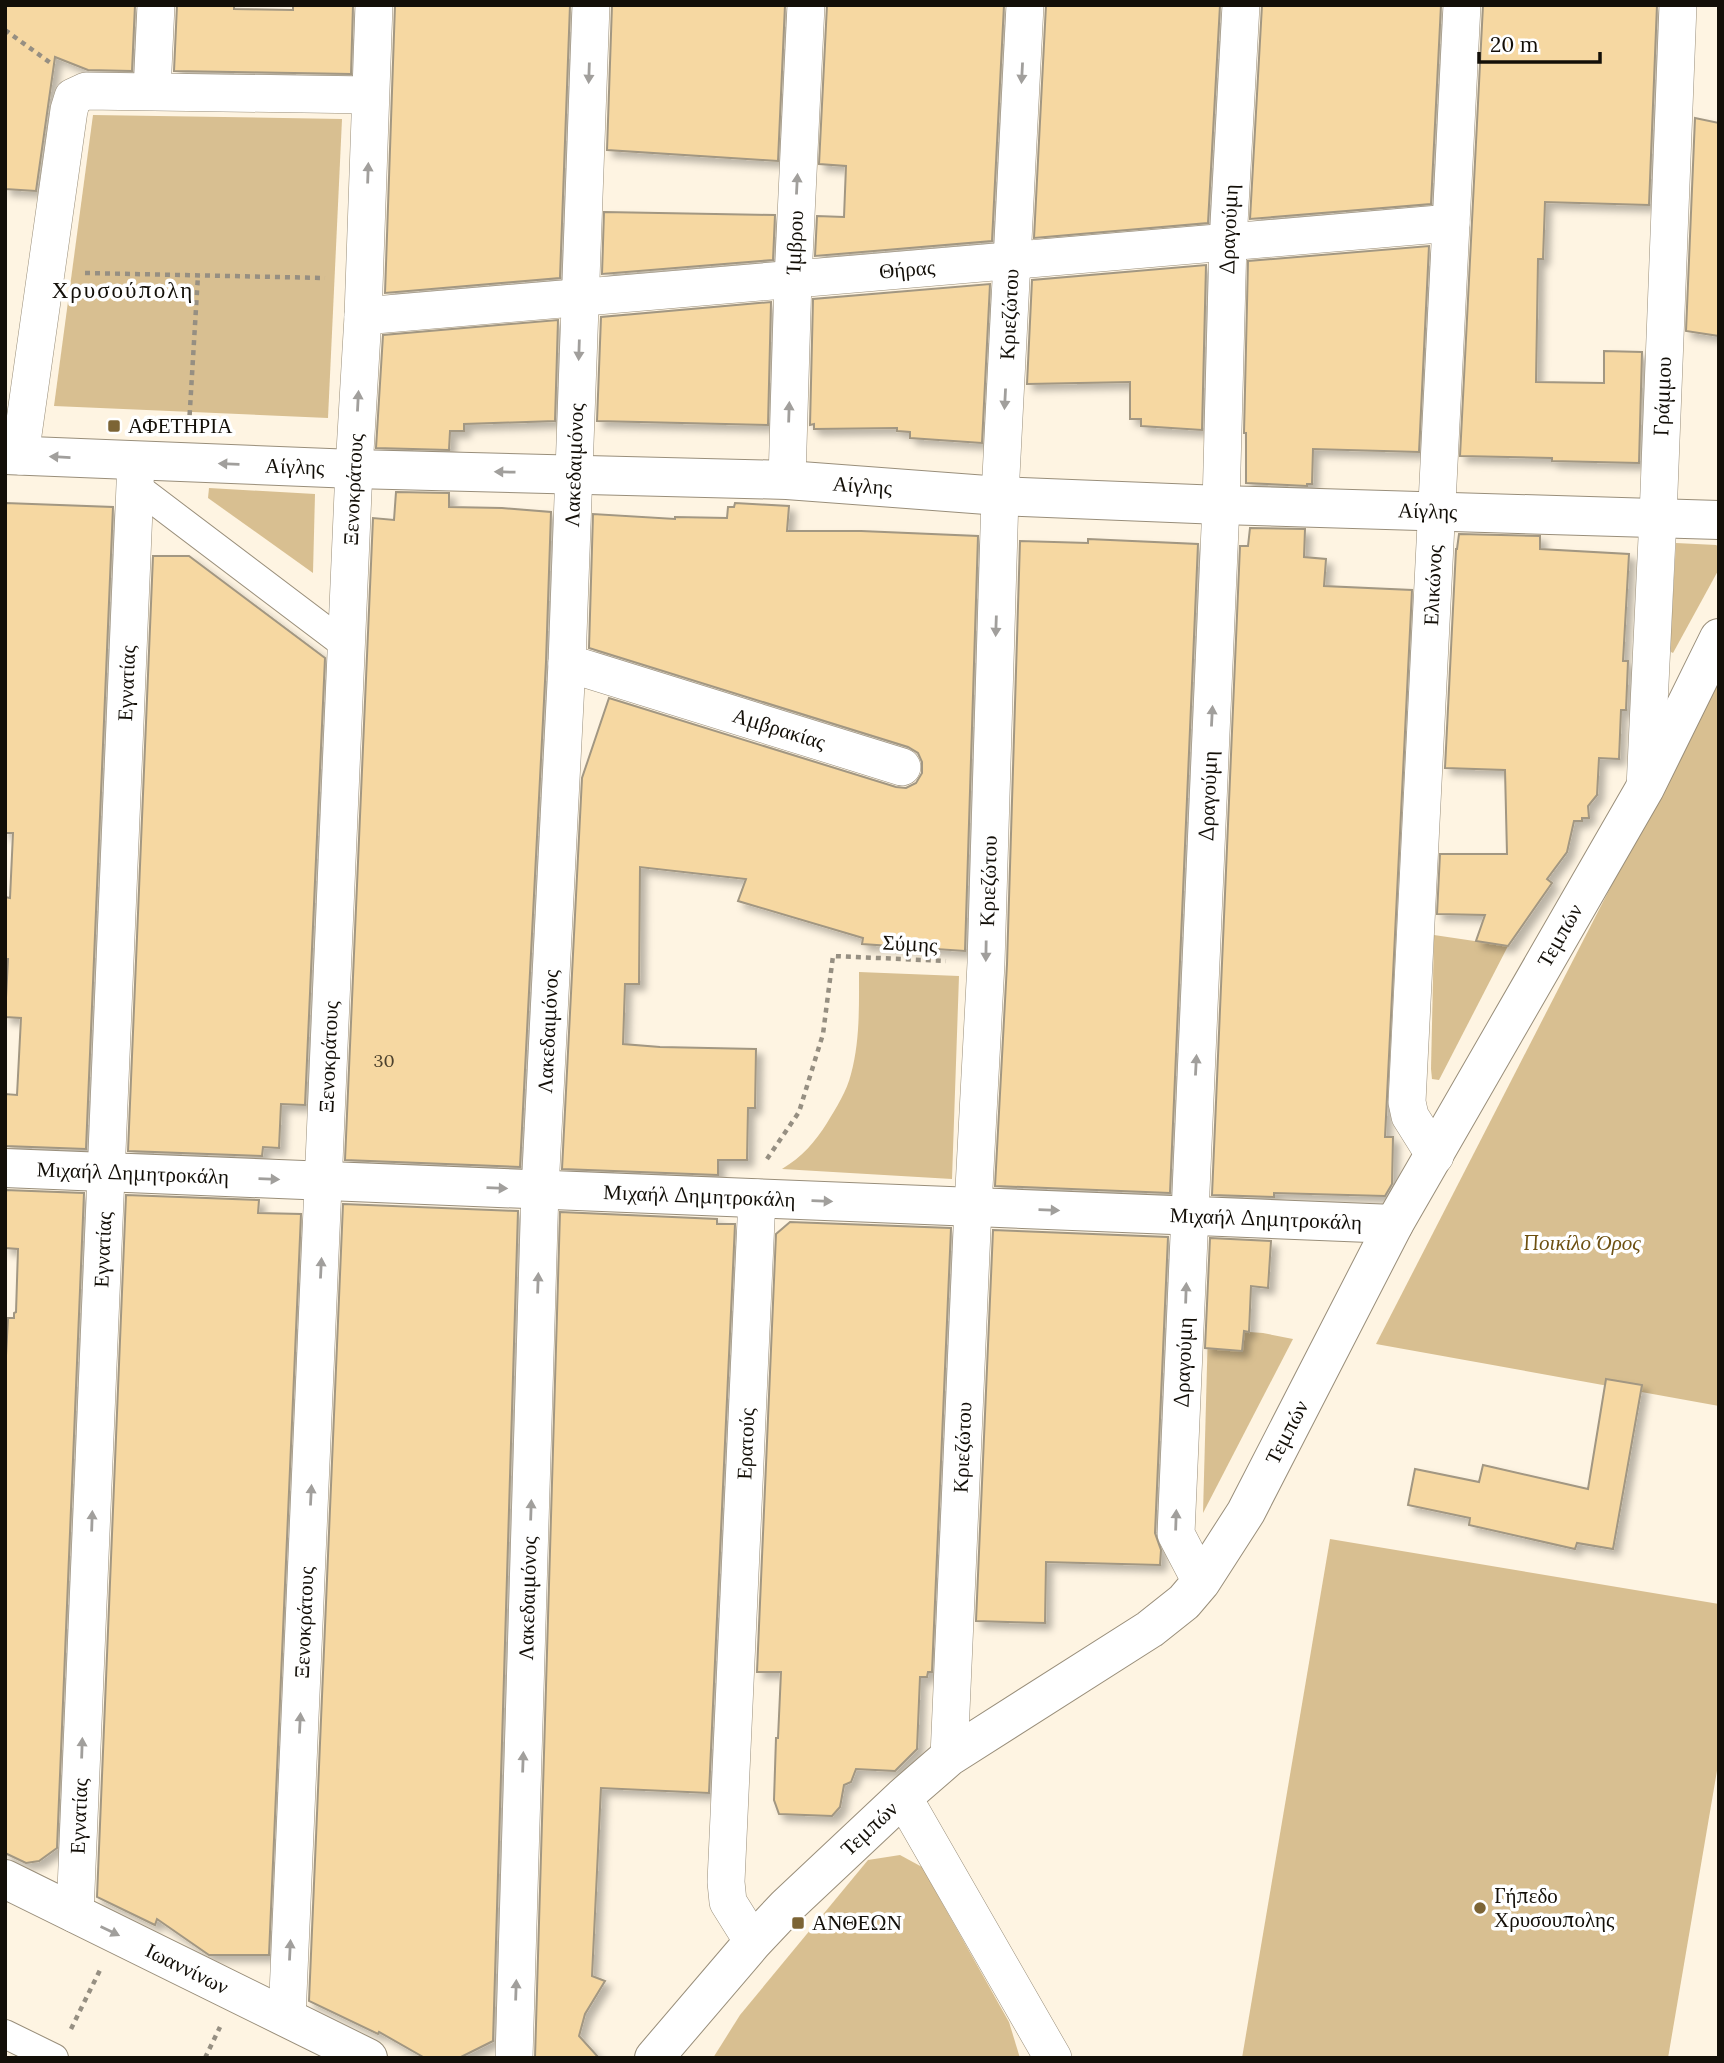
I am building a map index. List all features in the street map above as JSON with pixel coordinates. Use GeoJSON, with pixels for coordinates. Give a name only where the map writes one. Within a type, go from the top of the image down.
{"type":"FeatureCollection","features":[{"type":"Feature","properties":{"kind":"street"},"geometry":{"type":"LineString","coordinates":[[152,91],[156,5]]}},
{"type":"Feature","properties":{"kind":"street","name":"Ξενοκράτους"},"geometry":{"type":"LineString","coordinates":[[287,2018],[354,469],[363,316],[374,5]]}},
{"type":"Feature","properties":{"kind":"street","name":"Λακεδαιμόνος"},"geometry":{"type":"LineString","coordinates":[[514,2058],[540,1190],[567,663],[591,5]]}},
{"type":"Feature","properties":{"kind":"street","name":"Ίμβρου"},"geometry":{"type":"LineString","coordinates":[[786,480],[806,5]]}},
{"type":"Feature","properties":{"kind":"street","name":"Κριεζώτου"},"geometry":{"type":"LineString","coordinates":[[949,1757],[986,963],[1000,496],[1025,5]]}},
{"type":"Feature","properties":{"kind":"street","name":"Δραγούμη"},"geometry":{"type":"LineString","coordinates":[[1201,1582],[1176,1534],[1221,505],[1228,242],[1241,5]]}},
{"type":"Feature","properties":{"kind":"street","name":"Ελικώνος"},"geometry":{"type":"LineString","coordinates":[[1435,1156],[1410,1116],[1407,1102],[1462,5]]}},
{"type":"Feature","properties":{"kind":"street","name":"Γράμμου"},"geometry":{"type":"LineString","coordinates":[[1645,788],[1678,5]]}},
{"type":"Feature","properties":{"kind":"street"},"geometry":{"type":"LineString","coordinates":[[12,455],[46,272],[73,97],[86,91],[370,94]]}},
{"type":"Feature","properties":{"kind":"street","name":"Θήρας"},"geometry":{"type":"LineString","coordinates":[[363,316],[1451,223]]}},
{"type":"Feature","properties":{"kind":"street","name":"Αίγλης"},"geometry":{"type":"LineString","coordinates":[[12,455],[135,473],[187,463],[786,480],[1000,496],[1719,520]]}},
{"type":"Feature","properties":{"kind":"street"},"geometry":{"type":"LineString","coordinates":[[135,473],[348,647]]}},
{"type":"Feature","properties":{"kind":"street","name":"Εγνατίας"},"geometry":{"type":"LineString","coordinates":[[75,1914],[135,473]]}},
{"type":"Feature","properties":{"kind":"street","name":"Τεμπών"},"geometry":{"type":"LineString","coordinates":[[654,2058],[787,1906],[903,1797],[949,1757],[1150,1629],[1184,1602],[1201,1582],[1246,1512],[1394,1224],[1645,788],[1719,638]]}},
{"type":"Feature","properties":{"kind":"street","name":"Αμβρακίας"},"geometry":{"type":"LineString","coordinates":[[567,663],[902,767]]}},
{"type":"Feature","properties":{"kind":"street","name":"Μιχαήλ Δημητροκάλη"},"geometry":{"type":"LineString","coordinates":[[5,1168],[1394,1224]]}},
{"type":"Feature","properties":{"kind":"street","name":"Ερατούς"},"geometry":{"type":"LineString","coordinates":[[753,1942],[728,1902],[726,1882],[757,1198]]}},
{"type":"Feature","properties":{"kind":"street"},"geometry":{"type":"LineString","coordinates":[[903,1797],[1053,2058]]}},
{"type":"Feature","properties":{"kind":"street","name":"Ιωαννίνων"},"geometry":{"type":"LineString","coordinates":[[5,1880],[368,2058]]}},
{"type":"Feature","properties":{"kind":"street"},"geometry":{"type":"LineString","coordinates":[[5,2034],[54,2058]]}},
{"type":"Feature","properties":{"kind":"path"},"geometry":{"type":"LineString","coordinates":[[5,30],[50,61]]}},
{"type":"Feature","properties":{"kind":"path"},"geometry":{"type":"LineString","coordinates":[[46,272],[364,279]]}},
{"type":"Feature","properties":{"kind":"path"},"geometry":{"type":"LineString","coordinates":[[187,463],[198,275]]}},
{"type":"Feature","properties":{"kind":"path","name":"Σύμης"},"geometry":{"type":"LineString","coordinates":[[757,1198],[765,1161],[799,1112],[823,1034],[833,956],[986,963]]}},
{"type":"Feature","properties":{"kind":"path"},"geometry":{"type":"LineString","coordinates":[[69,2033],[117,1935]]}},
{"type":"Feature","properties":{"kind":"green space"},"geometry":{"type":"Polygon","coordinates":[[[93,115],[342,119],[328,418],[54,406],[93,115]]]}},
{"type":"Feature","properties":{"kind":"green space"},"geometry":{"type":"Polygon","coordinates":[[[209,488],[315,494],[313,573],[208,498],[209,488]]]}},
{"type":"Feature","properties":{"kind":"green space"},"geometry":{"type":"Polygon","coordinates":[[[1676,543],[1716,545],[1719,547],[1719,569],[1673,653],[1670,648],[1676,543]]]}},
{"type":"Feature","properties":{"kind":"green space","name":"Ποικίλο Όρος"},"geometry":{"type":"Polygon","coordinates":[[[1719,676],[1719,1406],[1376,1344],[1719,676]]]}},
{"type":"Feature","properties":{"kind":"green space"},"geometry":{"type":"Polygon","coordinates":[[[1434,935],[1508,946],[1439,1080],[1432,1079],[1431,1069],[1434,935]]]}},
{"type":"Feature","properties":{"kind":"green space"},"geometry":{"type":"Polygon","coordinates":[[[859,972],[959,976],[952,1179],[782,1169],[818,1137],[847,1087],[857,1036],[859,972]]]}},
{"type":"Feature","properties":{"kind":"green space"},"geometry":{"type":"Polygon","coordinates":[[[1208,1329],[1263,1333],[1293,1339],[1203,1513],[1208,1329]]]}},
{"type":"Feature","properties":{"kind":"green space","name":"Γήπεδο Χρυσουπολης"},"geometry":{"type":"Polygon","coordinates":[[[1330,1539],[1719,1604],[1719,1759],[1668,2058],[1242,2058],[1330,1539]]]}},
{"type":"Feature","properties":{"kind":"green space"},"geometry":{"type":"Polygon","coordinates":[[[900,1855],[922,1867],[1009,2022],[1020,2058],[713,2058],[740,2015],[868,1860],[900,1855]]]}},
{"type":"Feature","properties":{"kind":"building"},"geometry":{"type":"Polygon","coordinates":[[[5,5],[135,5],[132,71],[88,70],[55,57],[36,191],[5,189],[5,5]]]}},
{"type":"Feature","properties":{"kind":"building"},"geometry":{"type":"Polygon","coordinates":[[[177,5],[234,5],[234,9],[293,10],[293,5],[353,5],[351,74],[174,71],[177,5]]]}},
{"type":"Feature","properties":{"kind":"building"},"geometry":{"type":"Polygon","coordinates":[[[395,5],[570,5],[560,278],[385,293],[395,5]]]}},
{"type":"Feature","properties":{"kind":"building"},"geometry":{"type":"Polygon","coordinates":[[[612,5],[785,5],[778,161],[607,150],[612,5]]]}},
{"type":"Feature","properties":{"kind":"building"},"geometry":{"type":"Polygon","coordinates":[[[827,5],[1004,5],[992,241],[815,256],[817,216],[844,217],[846,166],[819,164],[827,5]]]}},
{"type":"Feature","properties":{"kind":"building"},"geometry":{"type":"Polygon","coordinates":[[[1046,5],[1220,5],[1208,223],[1034,238],[1046,5]]]}},
{"type":"Feature","properties":{"kind":"building"},"geometry":{"type":"Polygon","coordinates":[[[1262,5],[1441,5],[1431,204],[1250,219],[1262,5]]]}},
{"type":"Feature","properties":{"kind":"building"},"geometry":{"type":"Polygon","coordinates":[[[1483,5],[1657,5],[1649,205],[1545,202],[1543,259],[1538,259],[1536,382],[1604,383],[1604,351],[1642,352],[1639,463],[1460,456],[1483,5]]]}},
{"type":"Feature","properties":{"kind":"building"},"geometry":{"type":"Polygon","coordinates":[[[1695,118],[1719,123],[1719,336],[1686,331],[1695,118]]]}},
{"type":"Feature","properties":{"kind":"building"},"geometry":{"type":"Polygon","coordinates":[[[604,212],[775,215],[773,260],[602,274],[604,212]]]}},
{"type":"Feature","properties":{"kind":"building"},"geometry":{"type":"Polygon","coordinates":[[[1429,246],[1419,452],[1313,449],[1312,484],[1246,483],[1244,433],[1248,261],[1429,246]]]}},
{"type":"Feature","properties":{"kind":"building"},"geometry":{"type":"Polygon","coordinates":[[[1206,265],[1202,430],[1141,426],[1141,419],[1130,419],[1130,382],[1027,384],[1032,280],[1206,265]]]}},
{"type":"Feature","properties":{"kind":"building"},"geometry":{"type":"Polygon","coordinates":[[[990,284],[982,443],[910,438],[910,432],[897,431],[897,428],[814,429],[814,424],[810,425],[813,299],[990,284]]]}},
{"type":"Feature","properties":{"kind":"building"},"geometry":{"type":"Polygon","coordinates":[[[771,302],[768,425],[597,421],[601,317],[771,302]]]}},
{"type":"Feature","properties":{"kind":"building"},"geometry":{"type":"Polygon","coordinates":[[[558,320],[555,421],[464,424],[464,431],[450,431],[449,450],[376,448],[383,335],[558,320]]]}},
{"type":"Feature","properties":{"kind":"building"},"geometry":{"type":"Polygon","coordinates":[[[396,492],[449,493],[449,507],[551,512],[520,1167],[345,1160],[373,518],[394,520],[396,492]]]}},
{"type":"Feature","properties":{"kind":"building"},"geometry":{"type":"Polygon","coordinates":[[[5,503],[113,507],[86,1149],[5,1146],[5,1094],[17,1095],[21,1018],[5,1017],[8,959],[5,959],[5,897],[10,898],[13,833],[5,833],[5,503]]]}},
{"type":"Feature","properties":{"kind":"building"},"geometry":{"type":"Polygon","coordinates":[[[735,503],[789,506],[787,531],[978,536],[965,951],[862,944],[863,938],[738,901],[746,879],[640,867],[639,984],[625,984],[623,1044],[756,1049],[755,1108],[748,1108],[747,1160],[718,1160],[718,1175],[562,1169],[582,778],[609,698],[896,787],[906,788],[916,783],[922,773],[922,762],[918,753],[908,747],[589,648],[593,514],[675,519],[727,518],[728,507],[734,507],[735,503]]]}},
{"type":"Feature","properties":{"kind":"building"},"geometry":{"type":"Polygon","coordinates":[[[1250,528],[1305,529],[1304,557],[1326,559],[1324,586],[1412,590],[1385,1137],[1393,1137],[1392,1184],[1385,1196],[1274,1193],[1274,1197],[1212,1195],[1240,546],[1248,546],[1250,528]]]}},
{"type":"Feature","properties":{"kind":"building"},"geometry":{"type":"Polygon","coordinates":[[[1459,534],[1540,536],[1540,549],[1629,554],[1623,661],[1628,661],[1626,710],[1621,710],[1619,759],[1599,758],[1597,795],[1588,806],[1589,818],[1574,821],[1567,852],[1547,879],[1552,883],[1508,946],[1476,941],[1485,915],[1437,914],[1440,854],[1507,854],[1505,770],[1445,768],[1459,534]]]}},
{"type":"Feature","properties":{"kind":"building"},"geometry":{"type":"Polygon","coordinates":[[[1088,539],[1198,544],[1170,1193],[995,1186],[1007,964],[1020,541],[1088,543],[1088,539]]]}},
{"type":"Feature","properties":{"kind":"building"},"geometry":{"type":"Polygon","coordinates":[[[153,556],[189,556],[325,658],[305,1105],[281,1104],[279,1148],[263,1147],[262,1156],[128,1151],[153,556]]]}},
{"type":"Feature","properties":{"kind":"building"},"geometry":{"type":"Polygon","coordinates":[[[5,1190],[84,1193],[57,1848],[39,1861],[26,1863],[5,1853],[5,1374],[8,1318],[14,1318],[16,1312],[18,1249],[5,1248],[5,1190]]]}},
{"type":"Feature","properties":{"kind":"building"},"geometry":{"type":"Polygon","coordinates":[[[126,1195],[259,1200],[258,1213],[301,1214],[269,1955],[209,1955],[157,1919],[155,1925],[97,1897],[126,1195]]]}},
{"type":"Feature","properties":{"kind":"building"},"geometry":{"type":"Polygon","coordinates":[[[343,1204],[518,1211],[493,2041],[459,2058],[425,2058],[379,2032],[378,2034],[309,2001],[343,1204]]]}},
{"type":"Feature","properties":{"kind":"building"},"geometry":{"type":"Polygon","coordinates":[[[560,1212],[717,1219],[717,1224],[735,1224],[709,1793],[601,1788],[592,1976],[605,1981],[585,2014],[579,2036],[599,2058],[535,2058],[560,1212]]]}},
{"type":"Feature","properties":{"kind":"building"},"geometry":{"type":"Polygon","coordinates":[[[790,1222],[951,1228],[932,1672],[928,1672],[927,1677],[920,1677],[917,1749],[895,1771],[856,1769],[851,1782],[844,1785],[840,1807],[832,1816],[779,1814],[774,1800],[781,1672],[757,1672],[776,1234],[790,1222]]]}},
{"type":"Feature","properties":{"kind":"building"},"geometry":{"type":"Polygon","coordinates":[[[993,1230],[1168,1237],[1155,1533],[1161,1550],[1160,1565],[1046,1562],[1045,1623],[976,1621],[993,1230]]]}},
{"type":"Feature","properties":{"kind":"building"},"geometry":{"type":"Polygon","coordinates":[[[1210,1238],[1271,1241],[1268,1288],[1251,1286],[1249,1332],[1244,1331],[1242,1351],[1205,1348],[1210,1238]]]}},
{"type":"Feature","properties":{"kind":"building"},"geometry":{"type":"Polygon","coordinates":[[[1606,1379],[1642,1385],[1613,1549],[1577,1543],[1575,1549],[1469,1525],[1470,1518],[1408,1505],[1415,1469],[1479,1482],[1483,1465],[1588,1489],[1606,1379]]]}},
{"type":"Feature","properties":{"kind":"place","name":"ΑΦΕΤΗΡΙΑ"},"geometry":{"type":"Point","coordinates":[114,426]}},
{"type":"Feature","properties":{"kind":"place","name":"Γήπεδο Χρυσουπολης"},"geometry":{"type":"Point","coordinates":[1480,1908]}},
{"type":"Feature","properties":{"kind":"place","name":"ΑΝΘΕΩΝ"},"geometry":{"type":"Point","coordinates":[798,1923]}},
{"type":"Feature","properties":{"kind":"district","name":"Χρυσούπολη"},"geometry":{"type":"Point","coordinates":[123,290]}}]}
